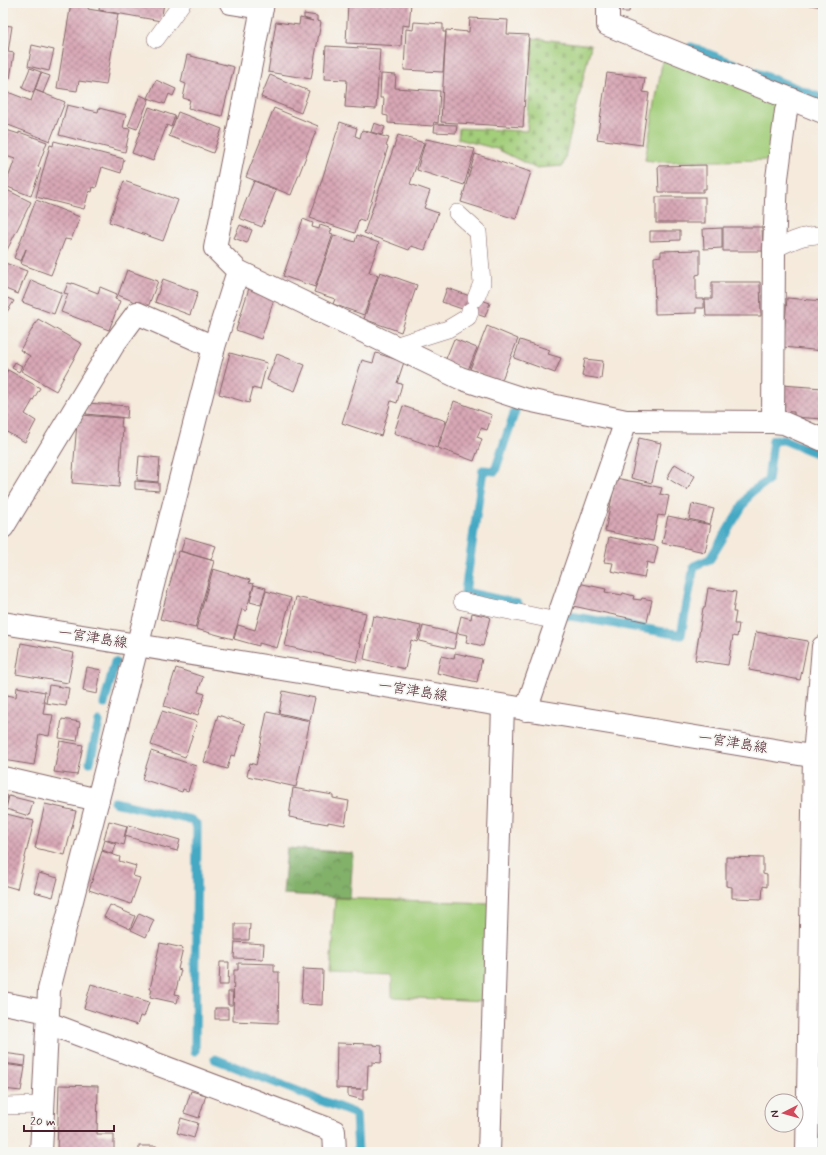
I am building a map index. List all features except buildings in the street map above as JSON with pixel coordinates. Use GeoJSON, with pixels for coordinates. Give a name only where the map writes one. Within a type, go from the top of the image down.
{"type":"FeatureCollection","features":[{"type":"Feature","properties":{"kind":"street"},"geometry":{"type":"LineString","coordinates":[[231,3],[262,5],[215,248],[238,271],[460,378],[516,396],[626,421],[784,423],[823,440]]}},
{"type":"Feature","properties":{"kind":"street"},"geometry":{"type":"LineString","coordinates":[[608,3],[608,25],[823,112]]}},
{"type":"Feature","properties":{"kind":"street"},"geometry":{"type":"LineString","coordinates":[[773,422],[774,250],[777,178],[786,111],[791,99]]}},
{"type":"Feature","properties":{"kind":"street"},"geometry":{"type":"LineString","coordinates":[[41,1152],[49,990],[214,347],[238,271]]}},
{"type":"Feature","properties":{"kind":"street"},"geometry":{"type":"LineString","coordinates":[[3,527],[114,344],[136,313],[214,347]]}},
{"type":"Feature","properties":{"kind":"street"},"geometry":{"type":"LineString","coordinates":[[526,710],[626,421]]}},
{"type":"Feature","properties":{"kind":"street","name":"一宮津島線"},"geometry":{"type":"LineString","coordinates":[[3,623],[819,757]]}},
{"type":"Feature","properties":{"kind":"street"},"geometry":{"type":"LineString","coordinates":[[807,1152],[823,647]]}},
{"type":"Feature","properties":{"kind":"street"},"geometry":{"type":"LineString","coordinates":[[490,1152],[503,706]]}},
{"type":"Feature","properties":{"kind":"street"},"geometry":{"type":"LineString","coordinates":[[3,778],[98,800]]}},
{"type":"Feature","properties":{"kind":"street"},"geometry":{"type":"LineString","coordinates":[[3,1003],[48,1018],[334,1131],[335,1152]]}},
{"type":"Feature","properties":{"kind":"lane"},"geometry":{"type":"LineString","coordinates":[[156,40],[182,3]]}},
{"type":"Feature","properties":{"kind":"lane"},"geometry":{"type":"LineString","coordinates":[[394,346],[448,329],[468,317],[482,283],[478,232],[457,214]]}},
{"type":"Feature","properties":{"kind":"lane"},"geometry":{"type":"LineString","coordinates":[[774,250],[802,238],[818,235],[823,236]]}},
{"type":"Feature","properties":{"kind":"lane"},"geometry":{"type":"LineString","coordinates":[[462,601],[557,621]]}},
{"type":"Feature","properties":{"kind":"lane"},"geometry":{"type":"LineString","coordinates":[[3,1106],[43,1105]]}},
{"type":"Feature","properties":{"kind":"green space"},"geometry":{"type":"Polygon","coordinates":[[[533,38],[591,45],[563,166],[535,168],[497,149],[458,139],[459,128],[527,131],[533,38]]]}},
{"type":"Feature","properties":{"kind":"green space"},"geometry":{"type":"Polygon","coordinates":[[[663,58],[778,102],[774,160],[658,162],[645,160],[663,58]]]}},
{"type":"Feature","properties":{"kind":"green space"},"geometry":{"type":"Polygon","coordinates":[[[287,848],[353,853],[350,898],[283,894],[287,848]]]}},
{"type":"Feature","properties":{"kind":"green space"},"geometry":{"type":"Polygon","coordinates":[[[335,898],[490,903],[488,1001],[392,997],[392,976],[330,974],[335,898]]]}},
{"type":"Feature","properties":{"kind":"waterway"},"geometry":{"type":"LineString","coordinates":[[691,47],[823,99]]}},
{"type":"Feature","properties":{"kind":"waterway"},"geometry":{"type":"LineString","coordinates":[[517,405],[495,471],[483,470],[465,592],[518,604]]}},
{"type":"Feature","properties":{"kind":"waterway"},"geometry":{"type":"LineString","coordinates":[[570,616],[681,635],[694,566],[710,559],[751,492],[768,481],[773,440],[784,440],[823,456]]}},
{"type":"Feature","properties":{"kind":"waterway"},"geometry":{"type":"LineString","coordinates":[[104,704],[115,662]]}},
{"type":"Feature","properties":{"kind":"waterway"},"geometry":{"type":"LineString","coordinates":[[90,762],[99,722]]}},
{"type":"Feature","properties":{"kind":"waterway"},"geometry":{"type":"LineString","coordinates":[[114,802],[191,820],[197,825],[195,1051]]}},
{"type":"Feature","properties":{"kind":"waterway"},"geometry":{"type":"LineString","coordinates":[[215,1059],[356,1114],[358,1152]]}}]}
